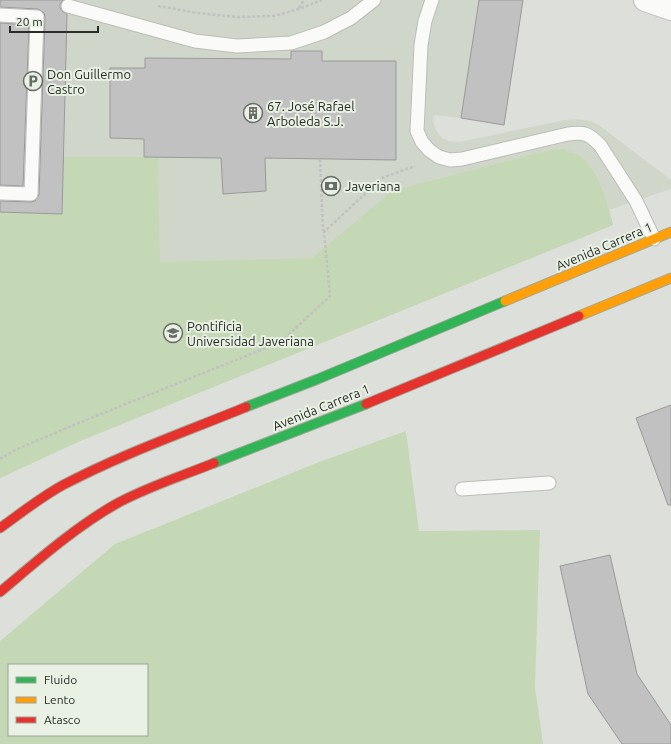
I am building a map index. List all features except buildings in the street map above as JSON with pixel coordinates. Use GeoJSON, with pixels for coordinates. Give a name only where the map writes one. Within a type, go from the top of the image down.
{"type":"FeatureCollection","features":[{"type":"Feature","properties":{"kind":"main road","name":"Avenida Carrera 1"},"geometry":{"type":"LineString","coordinates":[[0,528],[62,486],[114,461],[255,402],[318,379],[671,232]]}},
{"type":"Feature","properties":{"kind":"main road","name":"Avenida Carrera 1"},"geometry":{"type":"LineString","coordinates":[[0,592],[80,527],[114,506],[151,488],[408,387],[671,278]]}},
{"type":"Feature","properties":{"kind":"street"},"geometry":{"type":"LineString","coordinates":[[645,0],[671,9]]}},
{"type":"Feature","properties":{"kind":"lane"},"geometry":{"type":"LineString","coordinates":[[68,6],[195,41],[237,46],[291,43],[324,32],[351,18],[374,0]]}},
{"type":"Feature","properties":{"kind":"lane"},"geometry":{"type":"LineString","coordinates":[[432,0],[420,45],[417,131],[422,142],[429,150],[439,158],[450,160],[462,159],[582,132],[592,137],[600,144],[636,201],[654,239]]}},
{"type":"Feature","properties":{"kind":"lane"},"geometry":{"type":"LineString","coordinates":[[0,16],[37,17],[31,194],[0,193]]}},
{"type":"Feature","properties":{"kind":"lane"},"geometry":{"type":"LineString","coordinates":[[462,489],[549,483]]}},
{"type":"Feature","properties":{"kind":"path"},"geometry":{"type":"LineString","coordinates":[[299,9],[304,0]]}},
{"type":"Feature","properties":{"kind":"path"},"geometry":{"type":"LineString","coordinates":[[153,5],[198,13],[238,17],[274,16],[299,9],[322,0]]}},
{"type":"Feature","properties":{"kind":"path"},"geometry":{"type":"LineString","coordinates":[[324,232],[382,178],[439,158]]}},
{"type":"Feature","properties":{"kind":"path"},"geometry":{"type":"LineString","coordinates":[[0,459],[15,450],[76,424],[281,342],[330,296],[324,232],[320,159]]}},
{"type":"Feature","properties":{"kind":"shaded area","name":"Pontificia Universidad Javeriana"},"geometry":{"type":"Polygon","coordinates":[[[0,0],[523,0],[504,125],[434,115],[433,121],[436,130],[442,138],[449,141],[459,142],[565,120],[576,119],[590,121],[599,125],[671,180],[671,189],[609,210],[613,225],[80,441],[0,478],[0,0]]]}},
{"type":"Feature","properties":{"kind":"green space"},"geometry":{"type":"Polygon","coordinates":[[[564,149],[577,154],[589,165],[606,199],[613,225],[80,441],[0,478],[0,212],[62,214],[64,157],[158,157],[160,262],[312,258],[392,191],[549,150],[564,149]]]}},
{"type":"Feature","properties":{"kind":"green space"},"geometry":{"type":"Polygon","coordinates":[[[406,431],[419,531],[540,530],[535,687],[543,744],[0,744],[0,641],[115,544],[319,462],[406,431]]]}},
{"type":"Feature","properties":{"kind":"traffic: fast"},"geometry":{"type":"LineString","coordinates":[[246,407],[318,379],[505,301]]}},
{"type":"Feature","properties":{"kind":"traffic: fast"},"geometry":{"type":"LineString","coordinates":[[214,463],[366,404]]}},
{"type":"Feature","properties":{"kind":"traffic: slow"},"geometry":{"type":"LineString","coordinates":[[505,301],[671,232]]}},
{"type":"Feature","properties":{"kind":"traffic: slow"},"geometry":{"type":"LineString","coordinates":[[579,316],[671,278]]}},
{"type":"Feature","properties":{"kind":"traffic: jam"},"geometry":{"type":"LineString","coordinates":[[366,404],[579,316]]}},
{"type":"Feature","properties":{"kind":"traffic: jam"},"geometry":{"type":"LineString","coordinates":[[0,528],[31,505],[63,485],[85,474],[131,453],[246,407]]}},
{"type":"Feature","properties":{"kind":"traffic: jam"},"geometry":{"type":"LineString","coordinates":[[0,592],[71,534],[100,513],[152,487],[214,463]]}},
{"type":"Feature","properties":{"kind":"place","name":"Don Guillermo Castro"},"geometry":{"type":"Point","coordinates":[33,81]}},
{"type":"Feature","properties":{"kind":"place","name":"67. José Rafael Arboleda S.J."},"geometry":{"type":"Point","coordinates":[253,113]}},
{"type":"Feature","properties":{"kind":"place","name":"Javeriana"},"geometry":{"type":"Point","coordinates":[331,186]}},
{"type":"Feature","properties":{"kind":"place","name":"Pontificia Universidad Javeriana"},"geometry":{"type":"Point","coordinates":[173,333]}}]}
